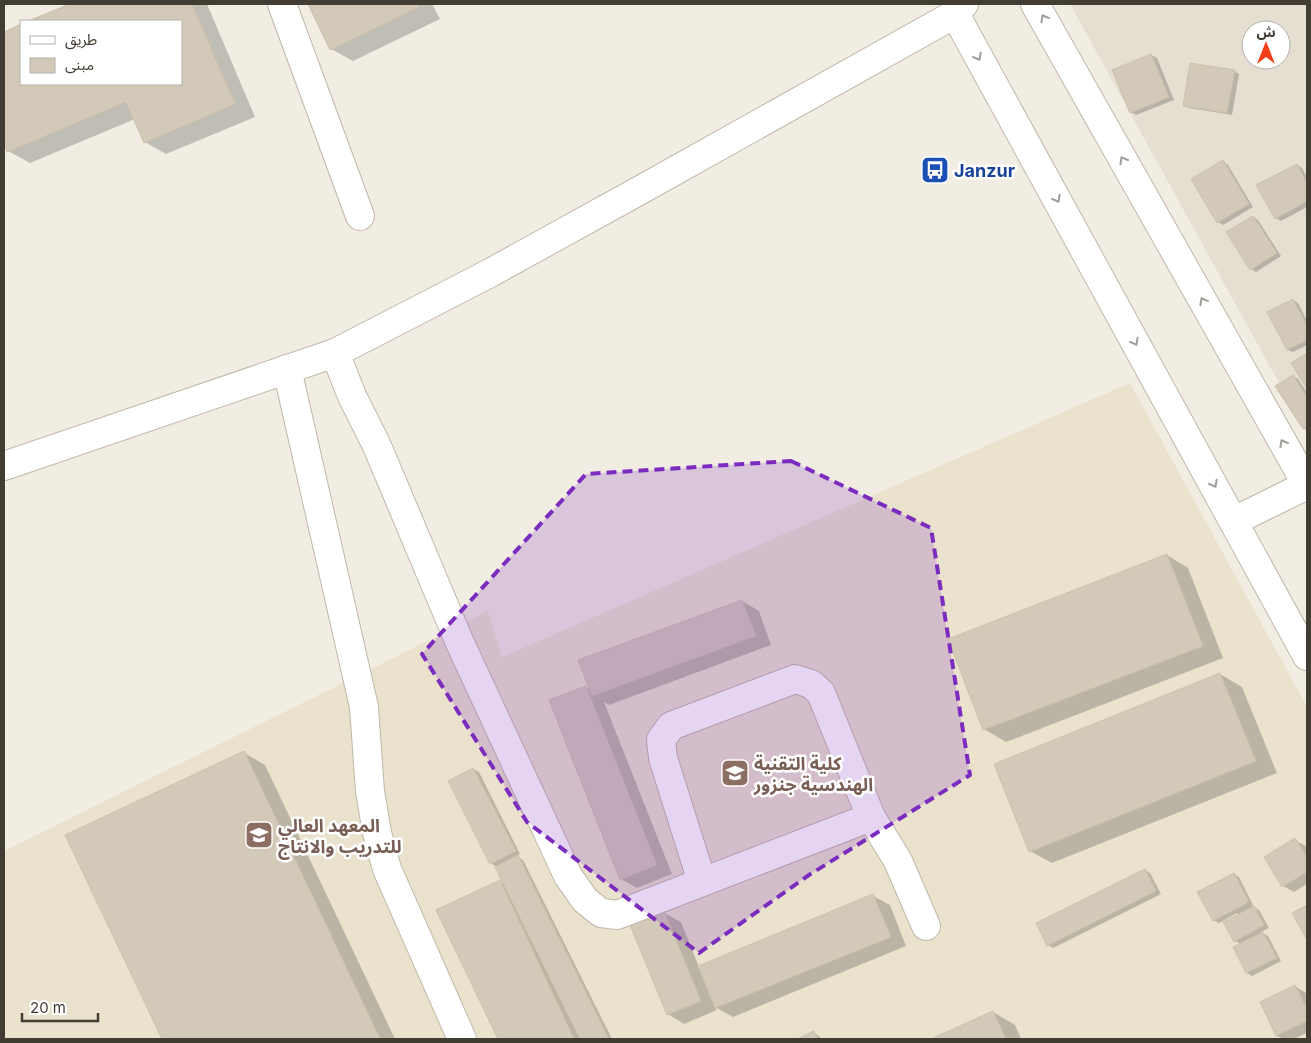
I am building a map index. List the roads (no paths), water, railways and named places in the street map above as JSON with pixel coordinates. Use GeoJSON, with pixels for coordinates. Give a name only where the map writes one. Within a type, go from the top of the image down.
{"type":"FeatureCollection","features":[{"type":"Feature","properties":{"kind":"street"},"geometry":{"type":"LineString","coordinates":[[282,4],[360,216]]}},
{"type":"Feature","properties":{"kind":"street"},"geometry":{"type":"LineString","coordinates":[[1035,4],[1307,485],[1234,521]]}},
{"type":"Feature","properties":{"kind":"street"},"geometry":{"type":"LineString","coordinates":[[4,466],[335,353],[542,245],[959,9],[1307,656]]}},
{"type":"Feature","properties":{"kind":"street"},"geometry":{"type":"LineString","coordinates":[[335,353],[352,396],[377,446],[460,643],[568,876],[585,900],[601,912],[617,916],[871,817]]}},
{"type":"Feature","properties":{"kind":"street"},"geometry":{"type":"LineString","coordinates":[[288,369],[364,707],[370,791],[387,869],[462,1039]]}},
{"type":"Feature","properties":{"kind":"street"},"geometry":{"type":"LineString","coordinates":[[702,882],[663,758],[661,740],[671,726],[795,679],[811,684],[820,693],[871,817],[898,861],[926,926]]}},
{"type":"Feature","properties":{"kind":"place","name":"Janzur"},"geometry":{"type":"Point","coordinates":[935,170]}},
{"type":"Feature","properties":{"kind":"place","name":"كلية التقنية الهندسية جنزور"},"geometry":{"type":"Point","coordinates":[735,773]}},
{"type":"Feature","properties":{"kind":"place","name":"المعهد العالي للتدريب والانتاج"},"geometry":{"type":"Point","coordinates":[259,835]}}]}
